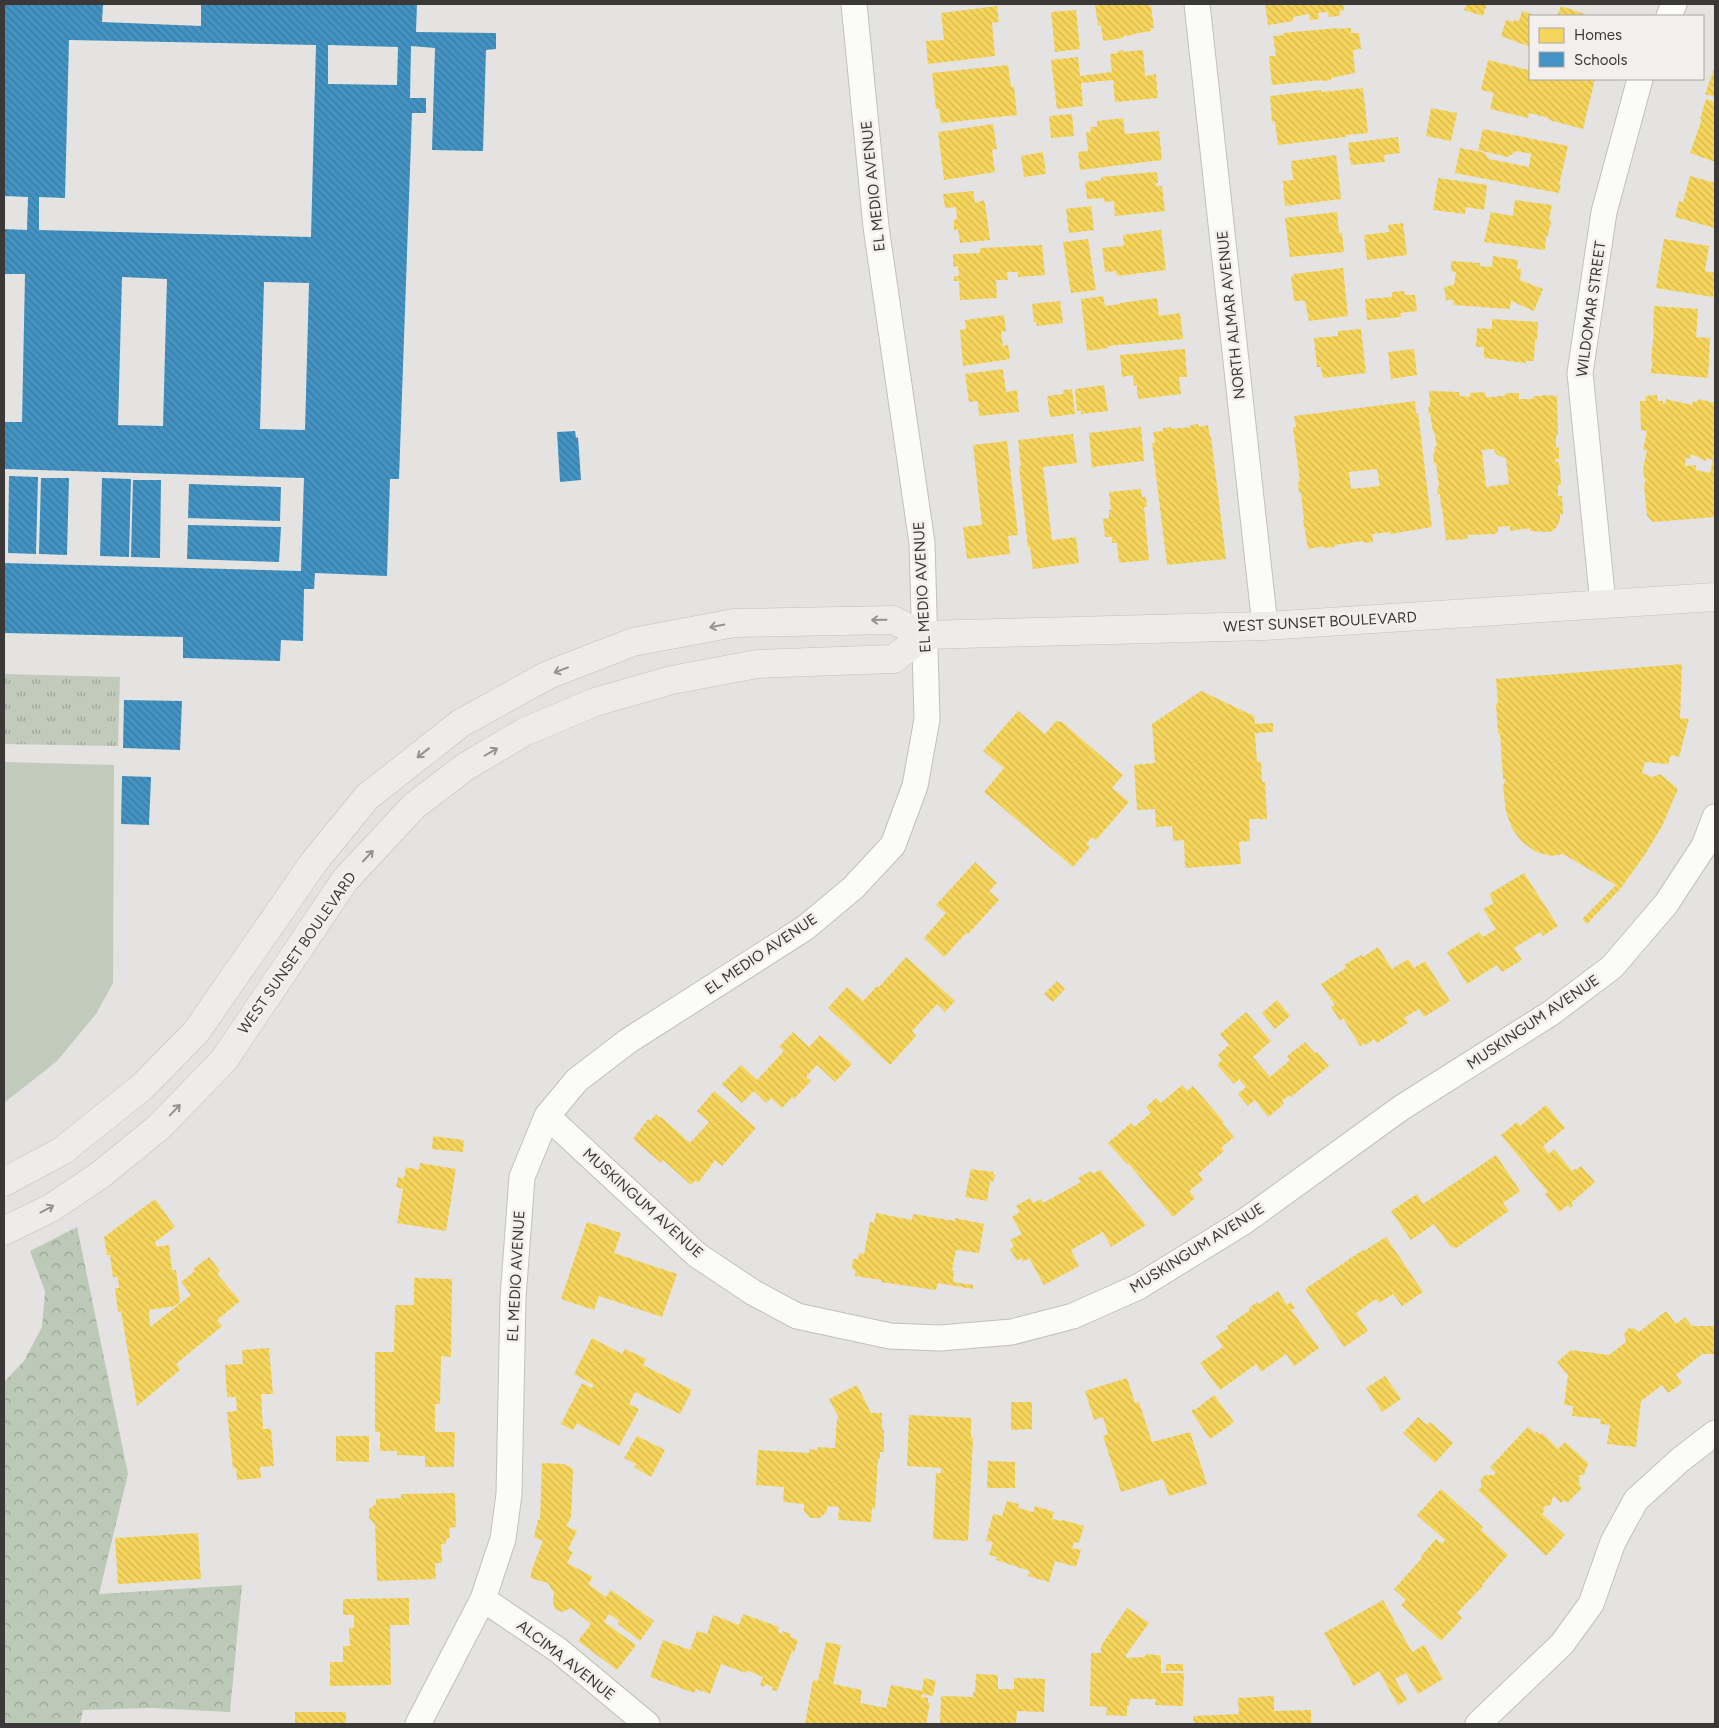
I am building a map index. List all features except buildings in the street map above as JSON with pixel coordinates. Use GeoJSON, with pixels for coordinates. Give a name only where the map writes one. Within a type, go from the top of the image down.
{"type":"FeatureCollection","features":[{"type":"Feature","properties":{"kind":"main road","name":"WEST SUNSET BOULEVARD"},"geometry":{"type":"LineString","coordinates":[[4,1182],[62,1151],[142,1088],[196,1032],[314,862],[367,798],[461,723],[548,675],[633,642],[734,623],[893,620],[924,635],[1265,626],[1715,597]]}},
{"type":"Feature","properties":{"kind":"main road","name":"WEST SUNSET BOULEVARD"},"geometry":{"type":"LineString","coordinates":[[4,1231],[51,1208],[100,1176],[159,1127],[224,1060],[345,880],[414,806],[465,767],[524,732],[595,702],[672,680],[757,664],[894,659],[924,635]]}},
{"type":"Feature","properties":{"kind":"street","name":"EL MEDIO AVENUE"},"geometry":{"type":"LineString","coordinates":[[418,1724],[483,1599],[503,1539],[509,1494],[513,1382],[513,1298],[522,1177],[547,1116],[577,1080],[628,1041],[805,928],[853,888],[893,845],[915,786],[927,719],[922,543],[876,227],[854,4]]}},
{"type":"Feature","properties":{"kind":"street","name":"NORTH ALMAR AVENUE"},"geometry":{"type":"LineString","coordinates":[[1197,4],[1265,626]]}},
{"type":"Feature","properties":{"kind":"street","name":"WILDOMAR STREET"},"geometry":{"type":"LineString","coordinates":[[1603,604],[1580,373],[1604,212],[1640,80]]}},
{"type":"Feature","properties":{"kind":"street","name":"MUSKINGUM AVENUE"},"geometry":{"type":"LineString","coordinates":[[547,1116],[697,1255],[754,1293],[797,1316],[890,1336],[940,1338],[1012,1332],[1073,1316],[1138,1287],[1245,1221],[1401,1108],[1550,1013],[1612,967],[1666,904],[1704,846],[1715,817]]}},
{"type":"Feature","properties":{"kind":"street"},"geometry":{"type":"LineString","coordinates":[[1478,1724],[1562,1644],[1591,1604],[1613,1542],[1636,1500],[1680,1460],[1715,1434]]}},
{"type":"Feature","properties":{"kind":"street","name":"ALCIMA AVENUE"},"geometry":{"type":"LineString","coordinates":[[483,1599],[558,1650],[647,1724]]}},
{"type":"Feature","properties":{"kind":"green space"},"geometry":{"type":"Polygon","coordinates":[[[4,674],[120,677],[118,746],[4,744],[4,674]]]}},
{"type":"Feature","properties":{"kind":"green space"},"geometry":{"type":"Polygon","coordinates":[[[4,762],[114,765],[113,983],[96,1014],[57,1061],[4,1103],[4,762]]]}},
{"type":"Feature","properties":{"kind":"green space"},"geometry":{"type":"Polygon","coordinates":[[[77,1227],[128,1474],[99,1594],[242,1585],[230,1712],[152,1708],[83,1710],[80,1724],[4,1724],[4,1382],[24,1361],[42,1327],[45,1291],[30,1251],[77,1227]]]}}]}
